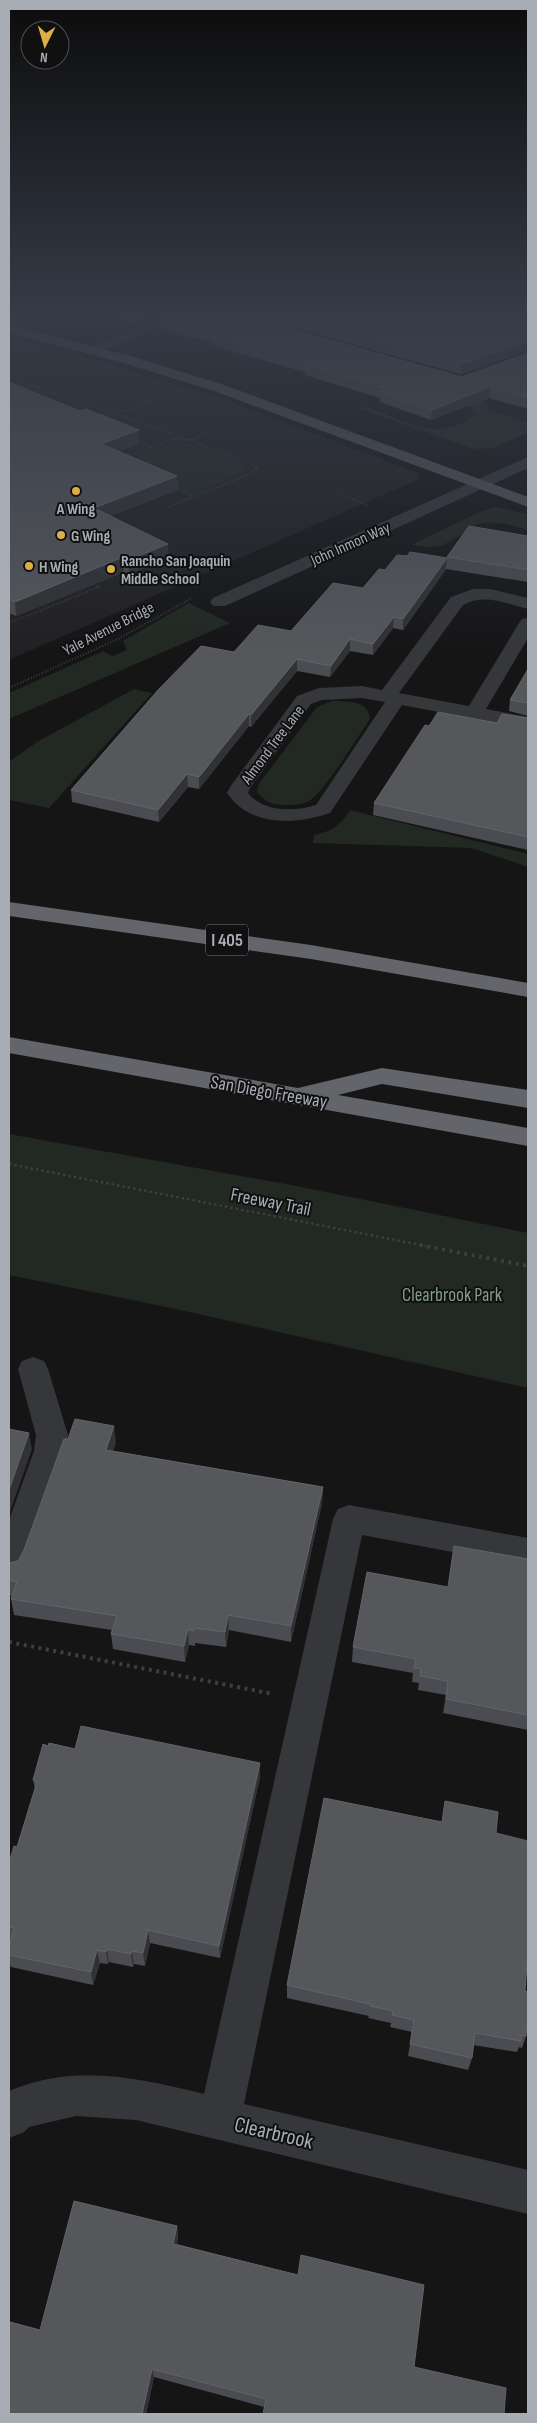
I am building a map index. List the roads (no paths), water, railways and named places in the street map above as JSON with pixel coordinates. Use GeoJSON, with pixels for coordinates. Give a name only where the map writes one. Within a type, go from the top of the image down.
{"type":"FeatureCollection","features":[{"type":"Feature","properties":{"kind":"highway","name":"I 405"},"geometry":{"type":"LineString","coordinates":[[9,909],[311,952],[528,990]]}},
{"type":"Feature","properties":{"kind":"highway","name":"San Diego Freeway"},"geometry":{"type":"LineString","coordinates":[[9,1045],[528,1138]]}},
{"type":"Feature","properties":{"kind":"highway"},"geometry":{"type":"LineString","coordinates":[[297,1096],[382,1076],[528,1099]]}},
{"type":"Feature","properties":{"kind":"main road"},"geometry":{"type":"LineString","coordinates":[[322,426],[528,502]]}},
{"type":"Feature","properties":{"kind":"main road"},"geometry":{"type":"LineString","coordinates":[[488,467],[520,480]]}},
{"type":"Feature","properties":{"kind":"street","name":"John Inmon Way"},"geometry":{"type":"LineString","coordinates":[[219,602],[528,462]]}},
{"type":"Feature","properties":{"kind":"street","name":"Almond Tree Lane"},"geometry":{"type":"LineString","coordinates":[[528,604],[478,593],[464,596],[457,601],[391,698],[324,809],[302,815],[281,815],[251,808],[241,801],[237,793],[304,700],[319,694],[346,691],[391,698],[528,723]]}},
{"type":"Feature","properties":{"kind":"street"},"geometry":{"type":"LineString","coordinates":[[474,713],[528,623]]}},
{"type":"Feature","properties":{"kind":"street"},"geometry":{"type":"LineString","coordinates":[[9,1565],[50,1451],[52,1435],[33,1368]]}},
{"type":"Feature","properties":{"kind":"street"},"geometry":{"type":"LineString","coordinates":[[220,2119],[349,1519],[528,1552]]}},
{"type":"Feature","properties":{"kind":"street","name":"Clearbrook"},"geometry":{"type":"LineString","coordinates":[[14,2113],[76,2095],[136,2098],[528,2192]]}},
{"type":"Feature","properties":{"kind":"place","name":"A Wing"},"geometry":{"type":"Point","coordinates":[76,491]}},
{"type":"Feature","properties":{"kind":"place","name":"G Wing"},"geometry":{"type":"Point","coordinates":[61,535]}},
{"type":"Feature","properties":{"kind":"place","name":"H Wing"},"geometry":{"type":"Point","coordinates":[29,566]}},
{"type":"Feature","properties":{"kind":"place","name":"Rancho San Joaquin Middle School"},"geometry":{"type":"Point","coordinates":[111,569]}},
{"type":"Feature","properties":{"kind":"park label","name":"Clearbrook Park"},"geometry":{"type":"Point","coordinates":[452,1294]}}]}
